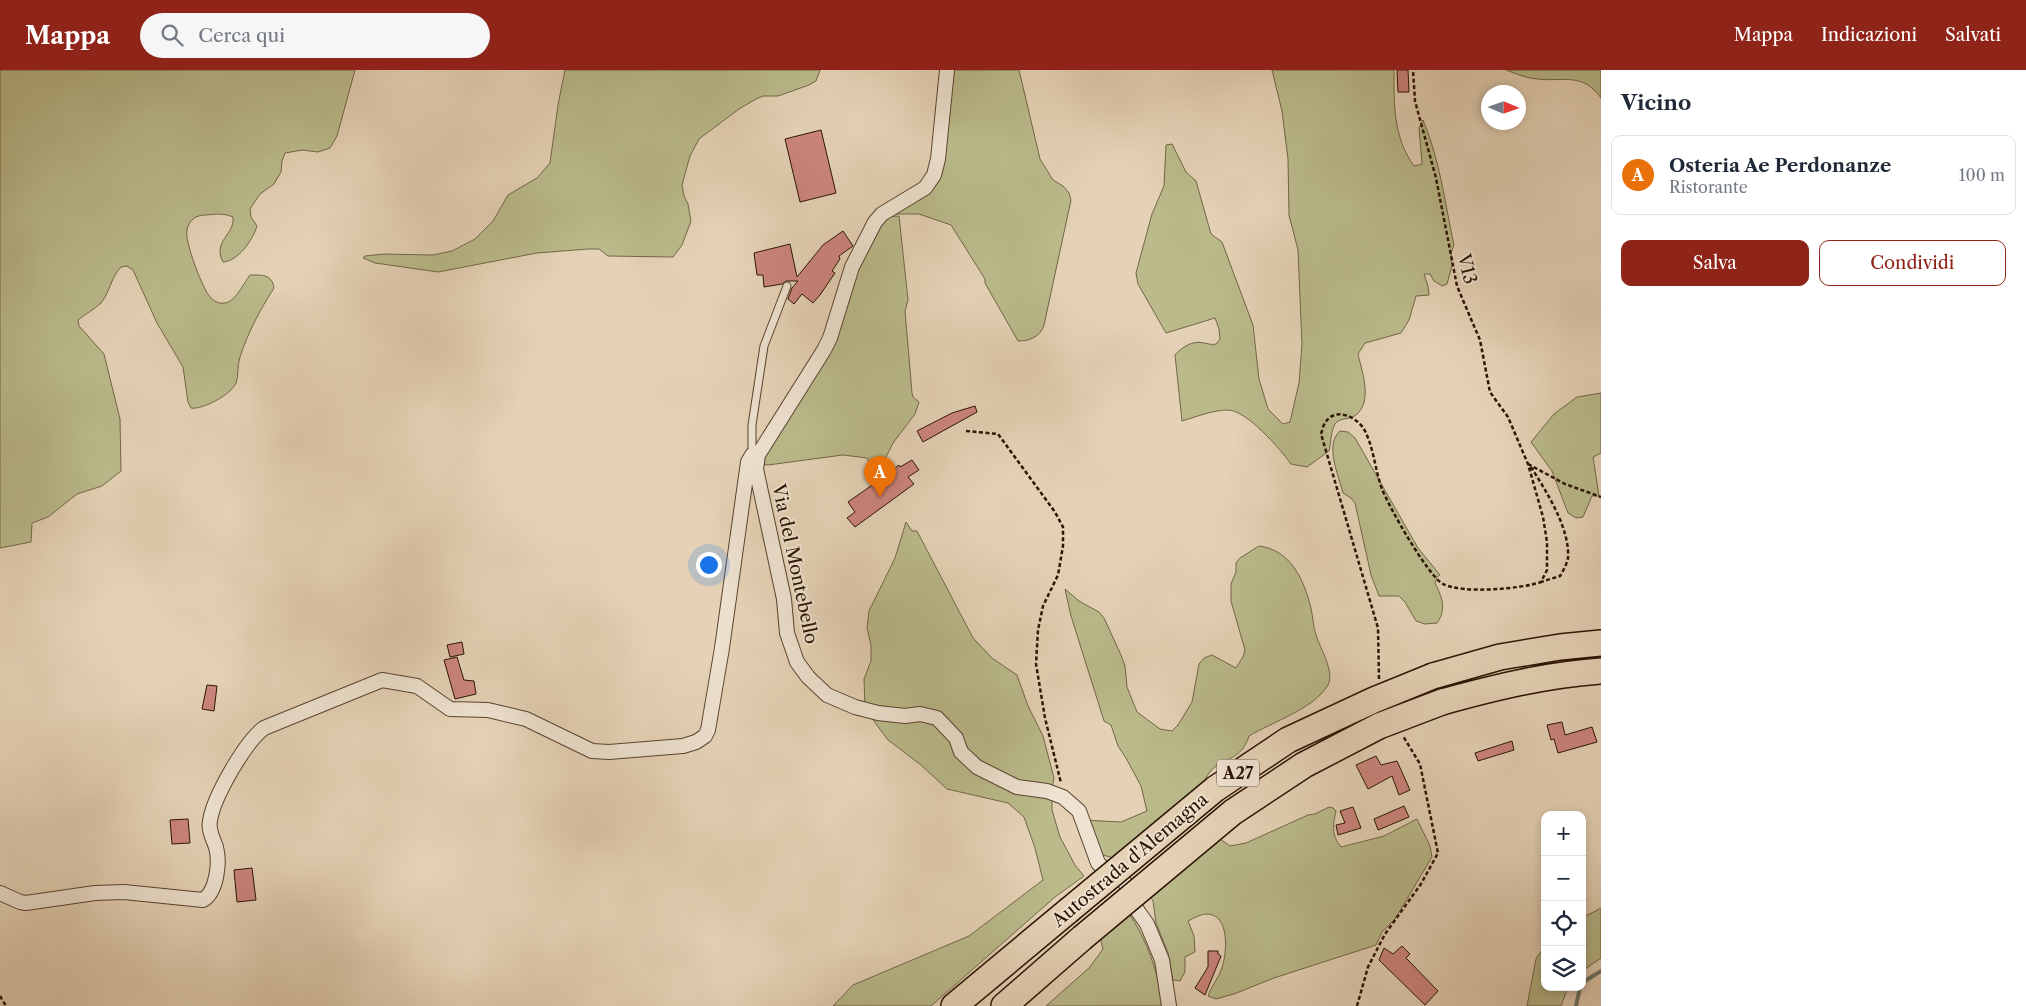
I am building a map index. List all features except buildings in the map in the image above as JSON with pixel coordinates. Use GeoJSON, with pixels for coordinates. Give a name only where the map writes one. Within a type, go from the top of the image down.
{"type":"FeatureCollection","features":[{"type":"Feature","properties":{"kind":"highway","name":"Autostrada d'Alemagna"},"geometry":{"type":"LineString","coordinates":[[954,1006],[1215,788],[1288,740],[1374,700],[1433,676],[1500,658],[1560,647],[1601,643]]}},
{"type":"Feature","properties":{"kind":"highway","name":"Autostrada d'Alemagna"},"geometry":{"type":"LineString","coordinates":[[1004,1006],[1233,812],[1304,765],[1379,726],[1442,702],[1509,684],[1566,674],[1601,671]]}},
{"type":"Feature","properties":{"kind":"street"},"geometry":{"type":"LineString","coordinates":[[0,893],[26,903],[95,893],[124,892],[206,899],[215,878],[216,863],[216,849],[209,821],[225,783],[253,738],[264,728],[382,680],[418,686],[450,709],[488,710],[526,719],[592,751],[609,752],[683,746],[696,742],[705,736],[708,730],[722,648],[748,462],[755,455],[824,350],[830,338],[852,267],[875,222],[882,214],[926,188],[934,175],[938,159],[947,70]]}},
{"type":"Feature","properties":{"kind":"street","name":"Via del Montebello"},"geometry":{"type":"LineString","coordinates":[[755,455],[756,469],[784,599],[787,632],[797,662],[808,677],[827,695],[855,707],[878,713],[905,716],[920,714],[938,718],[956,738],[961,752],[977,767],[1017,787],[1048,792],[1063,797]]}},
{"type":"Feature","properties":{"kind":"street"},"geometry":{"type":"LineString","coordinates":[[1063,797],[1079,811],[1098,863],[1102,867],[1116,872],[1132,892],[1135,906],[1148,924],[1162,960],[1169,1006]]}},
{"type":"Feature","properties":{"kind":"lane"},"geometry":{"type":"LineString","coordinates":[[755,455],[752,425],[764,346],[787,286]]}},
{"type":"Feature","properties":{"kind":"path","name":"V13"},"geometry":{"type":"LineString","coordinates":[[1413,70],[1415,102],[1436,178],[1457,286],[1480,340],[1490,392],[1508,417],[1528,464]]}},
{"type":"Feature","properties":{"kind":"path"},"geometry":{"type":"LineString","coordinates":[[1379,682],[1378,628],[1321,434],[1325,422],[1332,416],[1347,415],[1359,422],[1365,430],[1374,455],[1382,489],[1414,548],[1431,573],[1444,584],[1455,588],[1509,589],[1560,576],[1568,558],[1564,529],[1549,495],[1528,464]]}},
{"type":"Feature","properties":{"kind":"path"},"geometry":{"type":"LineString","coordinates":[[966,431],[998,434],[1055,512],[1063,527],[1063,546],[1058,575],[1043,606],[1038,630],[1036,664],[1045,718],[1063,797]]}},
{"type":"Feature","properties":{"kind":"path"},"geometry":{"type":"LineString","coordinates":[[1528,464],[1566,484],[1601,497]]}},
{"type":"Feature","properties":{"kind":"path"},"geometry":{"type":"LineString","coordinates":[[1528,464],[1544,517],[1547,542],[1547,570],[1541,582]]}},
{"type":"Feature","properties":{"kind":"path"},"geometry":{"type":"LineString","coordinates":[[1357,1006],[1368,967],[1385,934],[1421,884],[1438,853],[1420,764],[1402,733]]}},
{"type":"Feature","properties":{"kind":"path"},"geometry":{"type":"LineString","coordinates":[[0,996],[6,1006]]}},
{"type":"Feature","properties":{"kind":"green space"},"geometry":{"type":"Polygon","coordinates":[[[0,70],[355,70],[337,136],[330,148],[318,152],[302,150],[285,153],[281,172],[274,184],[260,194],[250,209],[251,217],[257,226],[252,237],[239,254],[229,261],[223,262],[220,255],[222,243],[231,229],[233,217],[220,214],[200,216],[194,218],[188,226],[188,244],[195,265],[203,286],[214,301],[219,303],[229,302],[239,292],[250,275],[266,276],[273,283],[274,288],[255,321],[243,348],[239,360],[237,380],[233,388],[216,401],[202,407],[191,408],[188,402],[183,367],[157,323],[133,270],[127,266],[121,267],[101,303],[78,320],[79,326],[104,354],[120,419],[121,471],[102,486],[77,494],[48,517],[32,523],[31,542],[0,548],[0,70]]]}},
{"type":"Feature","properties":{"kind":"green space"},"geometry":{"type":"Polygon","coordinates":[[[565,70],[820,70],[816,81],[809,85],[778,96],[763,96],[756,99],[739,109],[699,139],[690,156],[682,185],[691,221],[682,245],[673,257],[608,256],[599,249],[588,249],[537,253],[438,272],[375,263],[363,258],[365,256],[384,254],[433,255],[452,251],[475,239],[493,221],[508,195],[537,178],[550,163],[565,70]]]}},
{"type":"Feature","properties":{"kind":"green space"},"geometry":{"type":"Polygon","coordinates":[[[950,70],[1019,70],[1040,159],[1053,180],[1063,186],[1069,193],[1071,200],[1044,325],[1040,333],[1027,340],[1018,341],[985,283],[985,279],[951,225],[919,214],[892,214],[927,186],[950,70]]]}},
{"type":"Feature","properties":{"kind":"green space"},"geometry":{"type":"Polygon","coordinates":[[[1272,70],[1394,70],[1396,120],[1402,144],[1414,166],[1422,164],[1419,128],[1423,120],[1438,166],[1454,245],[1451,253],[1452,266],[1447,284],[1442,286],[1434,281],[1430,274],[1424,274],[1429,295],[1416,296],[1409,320],[1401,333],[1365,343],[1358,354],[1365,386],[1364,402],[1361,409],[1354,417],[1340,420],[1335,424],[1329,451],[1307,467],[1291,464],[1262,431],[1235,411],[1216,411],[1182,421],[1175,355],[1192,343],[1216,344],[1220,339],[1219,329],[1215,318],[1166,333],[1138,284],[1136,273],[1152,214],[1164,186],[1166,145],[1172,144],[1186,172],[1196,181],[1211,234],[1222,242],[1253,325],[1259,379],[1268,409],[1283,424],[1290,422],[1299,383],[1302,344],[1298,250],[1289,215],[1288,159],[1282,111],[1272,70]]]}},
{"type":"Feature","properties":{"kind":"green space"},"geometry":{"type":"Polygon","coordinates":[[[1506,70],[1601,70],[1601,98],[1587,84],[1580,81],[1533,78],[1506,70]]]}},
{"type":"Feature","properties":{"kind":"green space"},"geometry":{"type":"Polygon","coordinates":[[[899,216],[908,300],[905,311],[912,393],[913,397],[919,402],[915,414],[893,443],[884,461],[886,464],[883,472],[875,473],[867,458],[843,455],[768,465],[762,464],[764,451],[797,395],[883,217],[899,216]]]}},
{"type":"Feature","properties":{"kind":"green space"},"geometry":{"type":"Polygon","coordinates":[[[1601,393],[1601,453],[1593,457],[1599,496],[1592,496],[1583,517],[1576,518],[1568,513],[1552,471],[1531,442],[1554,414],[1577,397],[1601,393]]]}},
{"type":"Feature","properties":{"kind":"green space"},"geometry":{"type":"Polygon","coordinates":[[[1340,431],[1348,432],[1355,438],[1418,548],[1440,575],[1435,583],[1443,608],[1437,623],[1425,624],[1416,621],[1405,602],[1399,596],[1379,596],[1371,575],[1355,503],[1343,493],[1334,461],[1333,444],[1335,437],[1340,431]]]}},
{"type":"Feature","properties":{"kind":"green space"},"geometry":{"type":"Polygon","coordinates":[[[906,522],[912,531],[917,531],[973,638],[992,658],[1017,675],[1028,706],[1043,736],[1054,778],[1052,810],[1060,837],[1075,865],[1084,876],[1055,897],[931,1006],[833,1006],[853,985],[969,936],[1043,880],[1035,848],[1024,817],[1008,803],[947,789],[921,765],[888,740],[865,709],[864,679],[871,661],[871,645],[867,628],[869,611],[895,558],[906,522]]]}},
{"type":"Feature","properties":{"kind":"green space"},"geometry":{"type":"Polygon","coordinates":[[[1259,546],[1280,553],[1288,560],[1300,577],[1311,608],[1316,635],[1330,674],[1328,685],[1322,694],[1303,708],[1249,736],[1236,755],[1219,764],[1208,774],[1204,784],[1113,858],[1100,854],[1083,820],[1121,822],[1147,811],[1141,786],[1118,746],[1111,725],[1104,721],[1071,616],[1065,589],[1079,601],[1099,612],[1104,618],[1125,666],[1127,687],[1137,712],[1160,729],[1172,731],[1178,725],[1192,702],[1199,664],[1204,658],[1212,655],[1236,668],[1243,657],[1245,650],[1231,601],[1231,584],[1236,572],[1236,563],[1240,558],[1259,546]]]}},
{"type":"Feature","properties":{"kind":"green space"},"geometry":{"type":"Polygon","coordinates":[[[1329,807],[1336,811],[1334,834],[1341,847],[1384,836],[1417,819],[1430,846],[1432,857],[1395,919],[1382,932],[1376,945],[1216,999],[1208,996],[1224,961],[1225,935],[1220,920],[1205,914],[1188,921],[1194,936],[1195,952],[1185,957],[1185,972],[1180,981],[1173,980],[1168,953],[1156,923],[1153,901],[1149,894],[1217,837],[1230,846],[1246,843],[1329,807]]]}},
{"type":"Feature","properties":{"kind":"green space"},"geometry":{"type":"Polygon","coordinates":[[[1601,908],[1601,958],[1586,968],[1586,946],[1586,916],[1601,908]]]}},
{"type":"Feature","properties":{"kind":"green space"},"geometry":{"type":"Polygon","coordinates":[[[1128,912],[1141,934],[1151,957],[1164,1006],[1046,1006],[1090,967],[1103,949],[1100,937],[1128,912]]]}},
{"type":"Feature","properties":{"kind":"green space"},"geometry":{"type":"Polygon","coordinates":[[[1541,952],[1541,991],[1567,991],[1561,1006],[1527,1006],[1536,959],[1541,952]]]}},
{"type":"Feature","properties":{"kind":"waterway"},"geometry":{"type":"LineString","coordinates":[[1586,980],[1601,971]]}},
{"type":"Feature","properties":{"kind":"waterway"},"geometry":{"type":"LineString","coordinates":[[1576,1006],[1579,991]]}},
{"type":"Feature","properties":{"kind":"place","name":"Osteria Ae Perdonanze"},"geometry":{"type":"Point","coordinates":[880,497]}}]}
